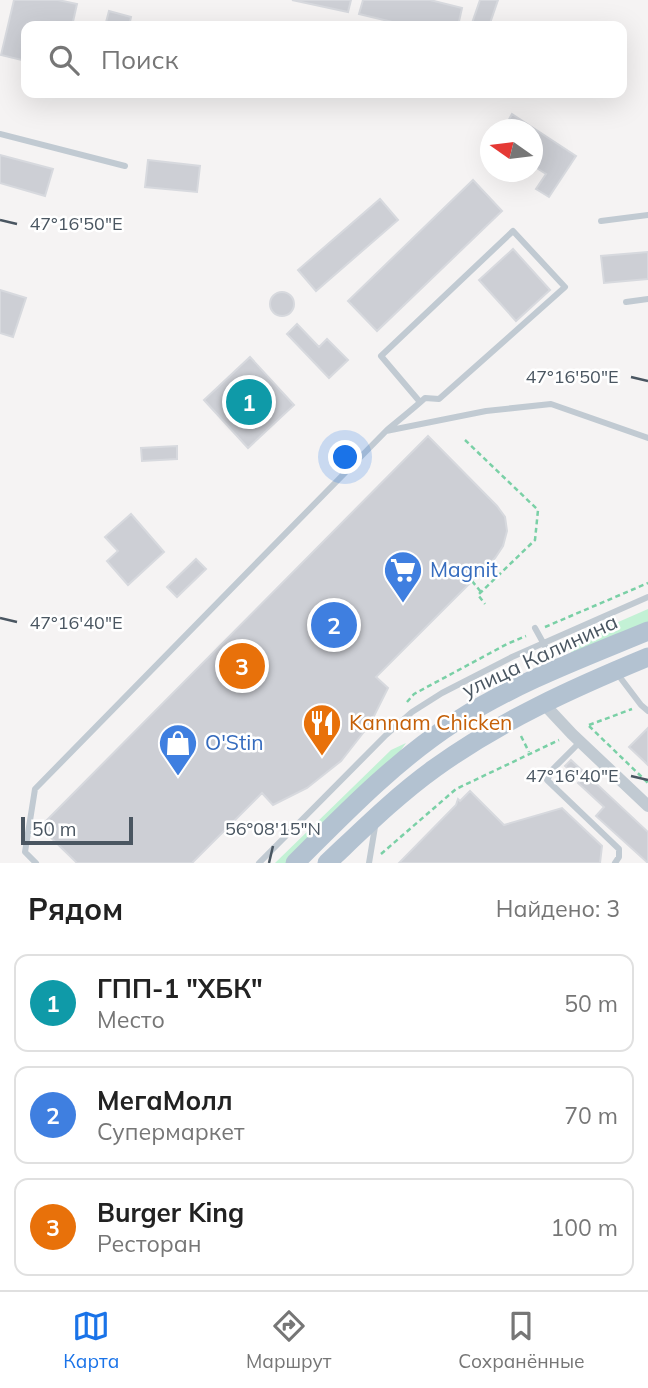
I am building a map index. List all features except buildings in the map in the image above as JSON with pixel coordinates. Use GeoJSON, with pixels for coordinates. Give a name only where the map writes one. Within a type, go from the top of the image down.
{"type":"FeatureCollection","features":[{"type":"Feature","properties":{"kind":"main road","name":"улица Калинина"},"geometry":{"type":"LineString","coordinates":[[295,863],[372,787],[413,752],[455,722],[498,697],[648,631]]}},
{"type":"Feature","properties":{"kind":"main road","name":"улица Калинина"},"geometry":{"type":"LineString","coordinates":[[327,863],[376,816],[433,769],[470,744],[510,719],[648,657]]}},
{"type":"Feature","properties":{"kind":"street"},"geometry":{"type":"LineString","coordinates":[[543,703],[648,806]]}},
{"type":"Feature","properties":{"kind":"lane"},"geometry":{"type":"LineString","coordinates":[[0,134],[125,166]]}},
{"type":"Feature","properties":{"kind":"lane"},"geometry":{"type":"LineString","coordinates":[[601,220],[648,215]]}},
{"type":"Feature","properties":{"kind":"lane"},"geometry":{"type":"LineString","coordinates":[[36,863],[25,852],[35,789],[386,430],[425,398],[439,399],[565,287],[513,231],[381,356],[420,402]]}},
{"type":"Feature","properties":{"kind":"lane"},"geometry":{"type":"LineString","coordinates":[[626,302],[648,299]]}},
{"type":"Feature","properties":{"kind":"lane"},"geometry":{"type":"LineString","coordinates":[[386,430],[486,411],[551,404],[648,438]]}},
{"type":"Feature","properties":{"kind":"lane"},"geometry":{"type":"LineString","coordinates":[[259,863],[412,712],[442,693],[544,642],[648,597]]}},
{"type":"Feature","properties":{"kind":"lane"},"geometry":{"type":"LineString","coordinates":[[535,628],[558,669]]}},
{"type":"Feature","properties":{"kind":"lane"},"geometry":{"type":"LineString","coordinates":[[615,671],[648,711]]}},
{"type":"Feature","properties":{"kind":"lane"},"geometry":{"type":"LineString","coordinates":[[580,742],[553,769],[547,780],[619,849],[619,857],[615,863]]}},
{"type":"Feature","properties":{"kind":"lane"},"geometry":{"type":"LineString","coordinates":[[372,861],[376,816]]}},
{"type":"Feature","properties":{"kind":"lane"},"geometry":{"type":"LineString","coordinates":[[327,863],[335,863]]}},
{"type":"Feature","properties":{"kind":"path"},"geometry":{"type":"LineString","coordinates":[[465,440],[538,510],[535,540],[478,595],[485,604]]}},
{"type":"Feature","properties":{"kind":"path"},"geometry":{"type":"LineString","coordinates":[[472,581],[481,592]]}},
{"type":"Feature","properties":{"kind":"path"},"geometry":{"type":"LineString","coordinates":[[638,706],[589,726],[648,783]]}},
{"type":"Feature","properties":{"kind":"path"},"geometry":{"type":"LineString","coordinates":[[521,736],[530,753]]}},
{"type":"Feature","properties":{"kind":"path"},"geometry":{"type":"LineString","coordinates":[[372,861],[456,789],[562,738]]}},
{"type":"Feature","properties":{"kind":"green space"},"geometry":{"type":"Polygon","coordinates":[[[648,609],[648,624],[574,654],[567,650],[568,644],[648,609]]]}},
{"type":"Feature","properties":{"kind":"green space"},"geometry":{"type":"Polygon","coordinates":[[[406,743],[396,757],[288,863],[275,863],[391,750],[406,743]]]}},
{"type":"Feature","properties":{"kind":"place","name":"ГПП-1 \"ХБК\""},"geometry":{"type":"Point","coordinates":[249,402]}},
{"type":"Feature","properties":{"kind":"place","name":"Magnit"},"geometry":{"type":"Point","coordinates":[403,604]}},
{"type":"Feature","properties":{"kind":"place","name":"МегаМолл"},"geometry":{"type":"Point","coordinates":[334,625]}},
{"type":"Feature","properties":{"kind":"place","name":"Burger King"},"geometry":{"type":"Point","coordinates":[242,666]}},
{"type":"Feature","properties":{"kind":"place","name":"Kannam Chicken"},"geometry":{"type":"Point","coordinates":[322,757]}},
{"type":"Feature","properties":{"kind":"place","name":"O'Stin"},"geometry":{"type":"Point","coordinates":[178,777]}}]}
